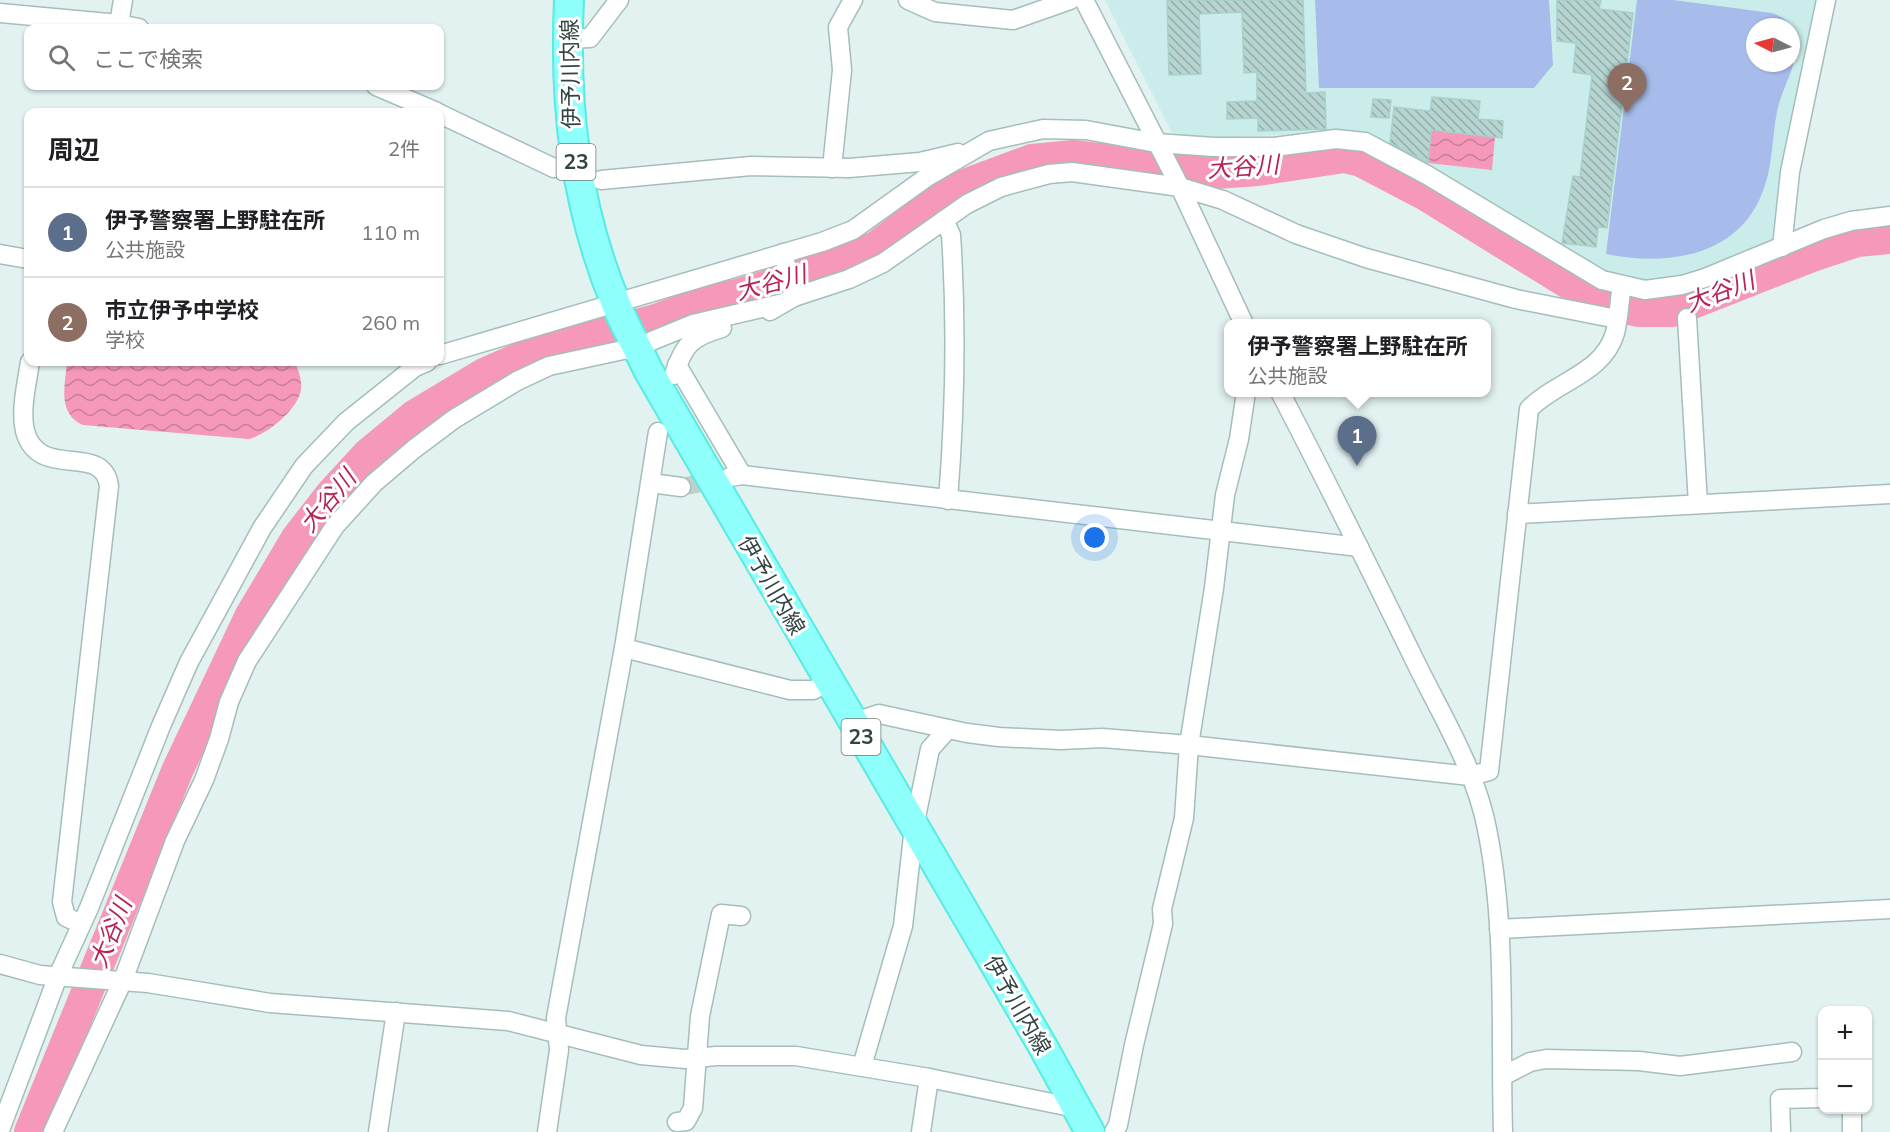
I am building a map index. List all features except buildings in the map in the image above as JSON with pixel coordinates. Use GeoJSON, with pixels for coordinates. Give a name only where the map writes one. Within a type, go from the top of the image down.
{"type":"FeatureCollection","features":[{"type":"Feature","properties":{"kind":"main road","name":"伊予川内線"},"geometry":{"type":"LineString","coordinates":[[569,0],[567,39],[571,135],[580,189],[627,327],[852,723],[1083,1120]]}},
{"type":"Feature","properties":{"kind":"street"},"geometry":{"type":"LineString","coordinates":[[0,13],[120,24],[123,0]]}},
{"type":"Feature","properties":{"kind":"street"},"geometry":{"type":"LineString","coordinates":[[567,39],[590,38],[619,0]]}},
{"type":"Feature","properties":{"kind":"street"},"geometry":{"type":"LineString","coordinates":[[832,168],[842,70],[838,27],[853,0]]}},
{"type":"Feature","properties":{"kind":"street"},"geometry":{"type":"LineString","coordinates":[[908,0],[935,12],[1013,20],[1070,0]]}},
{"type":"Feature","properties":{"kind":"street"},"geometry":{"type":"LineString","coordinates":[[1084,0],[1179,184],[1242,319]]}},
{"type":"Feature","properties":{"kind":"street"},"geometry":{"type":"LineString","coordinates":[[1782,247],[1790,172],[1827,0]]}},
{"type":"Feature","properties":{"kind":"street"},"geometry":{"type":"LineString","coordinates":[[385,90],[427,108]]}},
{"type":"Feature","properties":{"kind":"street"},"geometry":{"type":"LineString","coordinates":[[444,116],[554,168]]}},
{"type":"Feature","properties":{"kind":"street"},"geometry":{"type":"LineString","coordinates":[[53,1132],[204,780],[229,702],[247,661],[335,526],[374,483],[454,419],[517,381],[627,327],[784,257],[853,230],[927,177],[989,141],[1043,129],[1086,130],[1158,146],[1299,145],[1336,139],[1365,142],[1427,175],[1622,290],[1645,290],[1682,285],[1851,221],[1890,216]]}},
{"type":"Feature","properties":{"kind":"street"},"geometry":{"type":"LineString","coordinates":[[600,180],[751,166],[832,168],[920,162],[975,150]]}},
{"type":"Feature","properties":{"kind":"street"},"geometry":{"type":"LineString","coordinates":[[444,354],[585,310],[627,327],[693,324],[849,279],[883,263],[967,204],[1001,187],[1049,174],[1092,173],[1179,184],[1223,200],[1296,234],[1366,258],[1516,299],[1618,316]]}},
{"type":"Feature","properties":{"kind":"street"},"geometry":{"type":"LineString","coordinates":[[944,220],[951,235],[955,349],[954,429],[948,500]]}},
{"type":"Feature","properties":{"kind":"street"},"geometry":{"type":"LineString","coordinates":[[0,254],[24,258]]}},
{"type":"Feature","properties":{"kind":"street"},"geometry":{"type":"LineString","coordinates":[[784,257],[788,296]]}},
{"type":"Feature","properties":{"kind":"street"},"geometry":{"type":"LineString","coordinates":[[852,723],[879,714],[999,737],[1061,740],[1102,738],[1189,745],[1470,776],[1489,771],[1529,409],[1537,401],[1600,359],[1611,343],[1622,290]]}},
{"type":"Feature","properties":{"kind":"street"},"geometry":{"type":"LineString","coordinates":[[788,296],[763,316],[703,334],[689,342],[676,370],[736,476],[1359,546]]}},
{"type":"Feature","properties":{"kind":"street"},"geometry":{"type":"LineString","coordinates":[[1687,318],[1698,504]]}},
{"type":"Feature","properties":{"kind":"street"},"geometry":{"type":"LineString","coordinates":[[29,366],[23,417],[26,432],[33,446],[45,457],[99,465],[107,475],[109,486],[62,902],[66,917],[81,924]]}},
{"type":"Feature","properties":{"kind":"street"},"geometry":{"type":"LineString","coordinates":[[0,1130],[81,924],[189,662],[262,528],[304,466],[346,422],[417,366]]}},
{"type":"Feature","properties":{"kind":"street"},"geometry":{"type":"LineString","coordinates":[[1114,1132],[1118,1125],[1134,1045],[1163,924],[1162,909],[1180,840],[1189,745],[1225,495],[1239,439],[1245,397]]}},
{"type":"Feature","properties":{"kind":"street"},"geometry":{"type":"LineString","coordinates":[[1282,397],[1359,546],[1470,776],[1487,829],[1499,929],[1504,1008],[1503,1132]]}},
{"type":"Feature","properties":{"kind":"street"},"geometry":{"type":"LineString","coordinates":[[547,1132],[559,1036],[556,1018],[624,648],[658,432]]}},
{"type":"Feature","properties":{"kind":"street"},"geometry":{"type":"LineString","coordinates":[[651,483],[681,487]]}},
{"type":"Feature","properties":{"kind":"street"},"geometry":{"type":"LineString","coordinates":[[1517,514],[1890,494]]}},
{"type":"Feature","properties":{"kind":"street"},"geometry":{"type":"LineString","coordinates":[[624,648],[790,690],[813,690],[829,682]]}},
{"type":"Feature","properties":{"kind":"street"},"geometry":{"type":"LineString","coordinates":[[862,1066],[903,926],[914,827],[930,749],[948,729]]}},
{"type":"Feature","properties":{"kind":"street"},"geometry":{"type":"LineString","coordinates":[[1499,929],[1890,909]]}},
{"type":"Feature","properties":{"kind":"street"},"geometry":{"type":"LineString","coordinates":[[677,1122],[686,1121],[693,1108],[700,1016],[721,914],[741,916]]}},
{"type":"Feature","properties":{"kind":"street"},"geometry":{"type":"LineString","coordinates":[[0,964],[40,975],[119,980],[270,1003],[508,1021],[559,1036],[641,1055],[696,1058],[796,1056],[929,1078],[1083,1120]]}},
{"type":"Feature","properties":{"kind":"street"},"geometry":{"type":"LineString","coordinates":[[378,1132],[396,1012]]}},
{"type":"Feature","properties":{"kind":"street"},"geometry":{"type":"LineString","coordinates":[[1503,1076],[1530,1062],[1546,1059],[1639,1061],[1680,1066],[1792,1052]]}},
{"type":"Feature","properties":{"kind":"street"},"geometry":{"type":"LineString","coordinates":[[0,1085],[20,1078]]}},
{"type":"Feature","properties":{"kind":"street"},"geometry":{"type":"LineString","coordinates":[[921,1132],[929,1078]]}},
{"type":"Feature","properties":{"kind":"street"},"geometry":{"type":"LineString","coordinates":[[1781,1132],[1780,1099],[1818,1098]]}},
{"type":"Feature","properties":{"kind":"street"},"geometry":{"type":"LineString","coordinates":[[1852,1114],[1852,1132]]}},
{"type":"Feature","properties":{"kind":"shaded area"},"geometry":{"type":"Polygon","coordinates":[[[1105,0],[1820,0],[1776,240],[1694,274],[1645,283],[1614,278],[1485,203],[1326,133],[1216,138],[1172,133],[1105,0]]]}},
{"type":"Feature","properties":{"kind":"shaded area"},"geometry":{"type":"Polygon","coordinates":[[[1315,0],[1549,0],[1553,65],[1534,88],[1319,88],[1315,0]]]}},
{"type":"Feature","properties":{"kind":"shaded area"},"geometry":{"type":"Polygon","coordinates":[[[1637,0],[1673,0],[1772,13],[1782,17],[1746,18],[1746,72],[1791,72],[1777,112],[1768,176],[1754,209],[1740,228],[1722,241],[1701,251],[1679,257],[1630,258],[1606,254],[1637,0]]]}},
{"type":"Feature","properties":{"kind":"water"},"geometry":{"type":"Polygon","coordinates":[[[1431,130],[1495,137],[1492,170],[1428,163],[1431,130]]]}},
{"type":"Feature","properties":{"kind":"water"},"geometry":{"type":"Polygon","coordinates":[[[67,366],[296,366],[301,389],[294,405],[281,420],[256,437],[249,439],[83,425],[69,413],[64,389],[67,366]]]}},
{"type":"Feature","properties":{"kind":"waterway","name":"大谷川"},"geometry":{"type":"LineString","coordinates":[[30,1132],[178,769],[250,617],[297,538],[332,493],[368,454],[414,416],[484,374],[536,351],[656,320],[703,302],[737,295],[835,265],[876,247],[951,190],[1032,160],[1073,156],[1215,173],[1258,170],[1344,157],[1361,161],[1424,194],[1599,302],[1638,311],[1672,311],[1812,256],[1857,241],[1890,238]]}},
{"type":"Feature","properties":{"kind":"tunnel"},"geometry":{"type":"LineString","coordinates":[[681,487],[720,479]]}},
{"type":"Feature","properties":{"kind":"place","name":"市立伊予中学校"},"geometry":{"type":"Point","coordinates":[1627,113]}},
{"type":"Feature","properties":{"kind":"place","name":"伊予警察署上野駐在所"},"geometry":{"type":"Point","coordinates":[1357,466]}}]}
